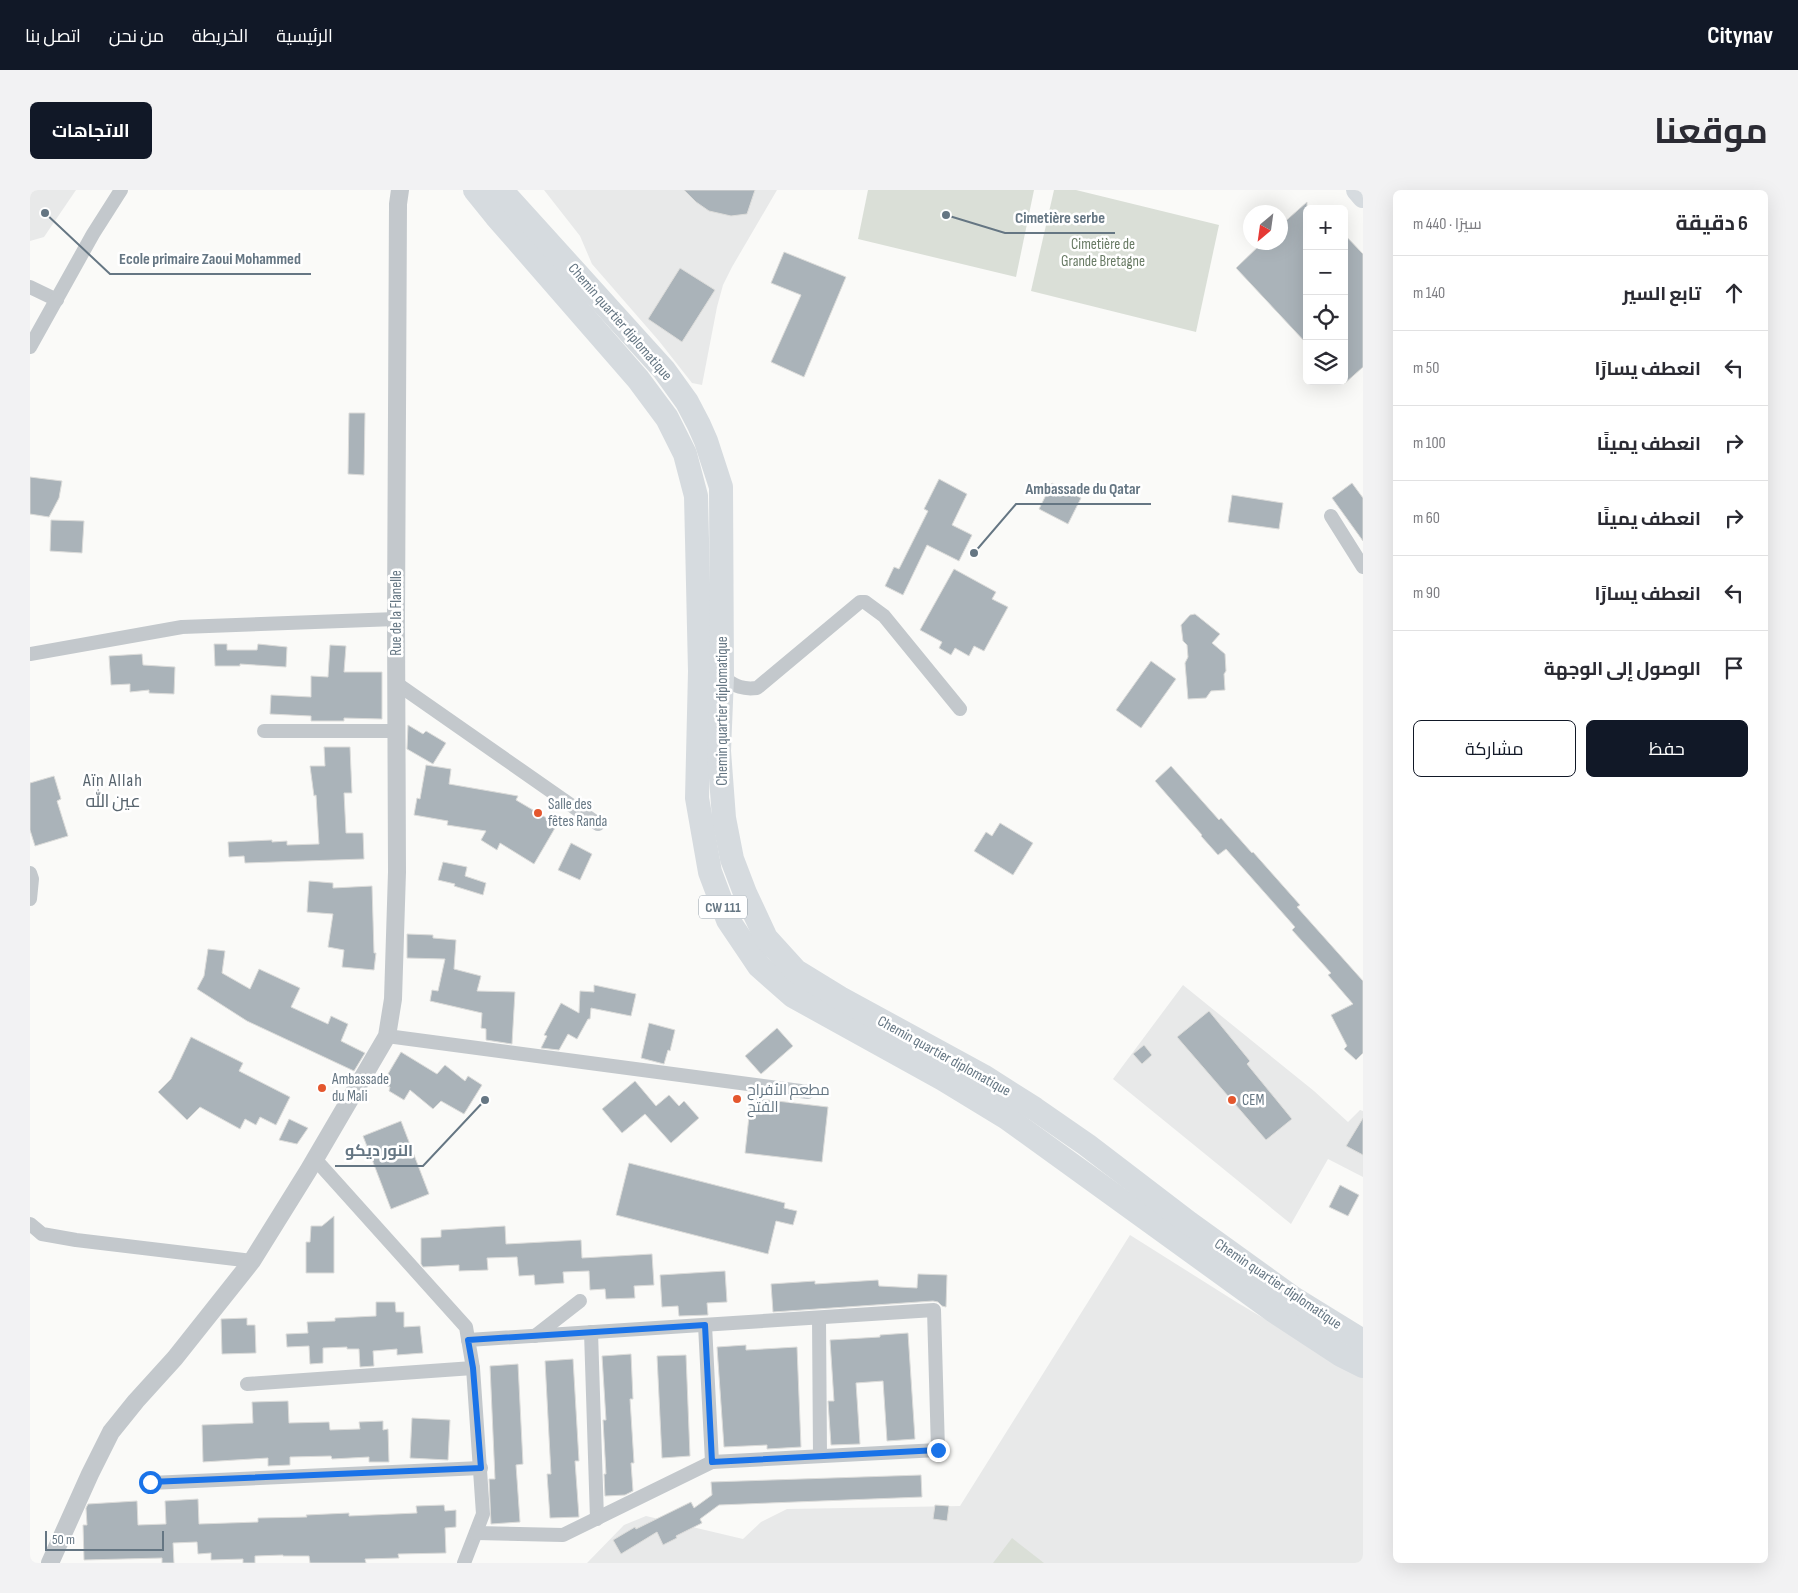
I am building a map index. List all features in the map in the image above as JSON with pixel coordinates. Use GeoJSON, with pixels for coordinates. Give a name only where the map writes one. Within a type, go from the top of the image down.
{"type":"FeatureCollection","features":[{"type":"Feature","properties":{"kind":"highway","name":"CW 111"},"geometry":{"type":"LineString","coordinates":[[475,190],[638,379],[666,418],[685,454],[696,496],[700,671],[697,798],[710,872],[728,920],[759,966],[793,996],[943,1079],[1007,1118],[1274,1311],[1341,1355],[1363,1366]]}},
{"type":"Feature","properties":{"kind":"highway","name":"Chemin quartier diplomatique"},"geometry":{"type":"LineString","coordinates":[[502,190],[664,370],[687,402],[706,440],[721,487],[722,677],[719,751],[724,818],[732,859],[766,938],[796,971],[847,1002],[983,1076],[1035,1109],[1087,1145],[1189,1223],[1293,1298],[1363,1341]]}},
{"type":"Feature","properties":{"kind":"main road"},"geometry":{"type":"LineString","coordinates":[[1357,190],[1363,197]]}},
{"type":"Feature","properties":{"kind":"street"},"geometry":{"type":"LineString","coordinates":[[30,348],[93,234],[121,190]]}},
{"type":"Feature","properties":{"kind":"street","name":"Rue de la Flanelle"},"geometry":{"type":"LineString","coordinates":[[387,1036],[393,999],[397,872],[396,619],[398,214],[400,190]]}},
{"type":"Feature","properties":{"kind":"street"},"geometry":{"type":"LineString","coordinates":[[30,287],[57,300]]}},
{"type":"Feature","properties":{"kind":"street"},"geometry":{"type":"LineString","coordinates":[[1331,516],[1363,567]]}},
{"type":"Feature","properties":{"kind":"street"},"geometry":{"type":"LineString","coordinates":[[722,677],[745,690],[757,688],[860,602],[865,602],[884,616],[960,709]]}},
{"type":"Feature","properties":{"kind":"street"},"geometry":{"type":"LineString","coordinates":[[30,654],[182,627],[396,619]]}},
{"type":"Feature","properties":{"kind":"street"},"geometry":{"type":"LineString","coordinates":[[396,682],[598,824]]}},
{"type":"Feature","properties":{"kind":"street"},"geometry":{"type":"LineString","coordinates":[[264,731],[396,731]]}},
{"type":"Feature","properties":{"kind":"street"},"geometry":{"type":"LineString","coordinates":[[30,872],[32,879],[30,899]]}},
{"type":"Feature","properties":{"kind":"street"},"geometry":{"type":"LineString","coordinates":[[50,1563],[111,1432],[175,1358],[252,1261],[315,1159],[387,1036],[808,1092]]}},
{"type":"Feature","properties":{"kind":"street"},"geometry":{"type":"LineString","coordinates":[[315,1159],[466,1327],[473,1368],[483,1514],[464,1563]]}},
{"type":"Feature","properties":{"kind":"street"},"geometry":{"type":"LineString","coordinates":[[30,1224],[42,1234],[76,1240],[252,1261]]}},
{"type":"Feature","properties":{"kind":"street"},"geometry":{"type":"LineString","coordinates":[[534,1336],[580,1301]]}},
{"type":"Feature","properties":{"kind":"street"},"geometry":{"type":"LineString","coordinates":[[468,1340],[934,1310],[938,1450],[712,1462],[563,1535],[476,1533]]}},
{"type":"Feature","properties":{"kind":"street"},"geometry":{"type":"LineString","coordinates":[[819,1318],[820,1456]]}},
{"type":"Feature","properties":{"kind":"street"},"geometry":{"type":"LineString","coordinates":[[705,1325],[712,1462]]}},
{"type":"Feature","properties":{"kind":"street"},"geometry":{"type":"LineString","coordinates":[[591,1332],[596,1519]]}},
{"type":"Feature","properties":{"kind":"street"},"geometry":{"type":"LineString","coordinates":[[247,1384],[473,1368]]}},
{"type":"Feature","properties":{"kind":"street"},"geometry":{"type":"LineString","coordinates":[[150,1482],[481,1468]]}},
{"type":"Feature","properties":{"kind":"shaded area"},"geometry":{"type":"Polygon","coordinates":[[[30,190],[76,190],[44,237],[30,241],[30,190]]]}},
{"type":"Feature","properties":{"kind":"shaded area"},"geometry":{"type":"Polygon","coordinates":[[[544,190],[777,190],[723,285],[702,385],[692,383],[659,341],[592,264],[580,236],[544,190]]]}},
{"type":"Feature","properties":{"kind":"shaded area","name":"CEM"},"geometry":{"type":"Polygon","coordinates":[[[1183,985],[1314,1091],[1348,1122],[1360,1110],[1363,1111],[1363,1177],[1328,1159],[1291,1224],[1113,1079],[1183,985]]]}},
{"type":"Feature","properties":{"kind":"shaded area"},"geometry":{"type":"Polygon","coordinates":[[[1130,1235],[1238,1303],[1363,1377],[1363,1563],[587,1563],[624,1525],[646,1516],[743,1539],[761,1522],[787,1509],[960,1506],[1130,1235]]]}},
{"type":"Feature","properties":{"kind":"green space"},"geometry":{"type":"Polygon","coordinates":[[[868,190],[1034,190],[1016,277],[858,239],[868,190]]]}},
{"type":"Feature","properties":{"kind":"green space","name":"Cimetière de Grande Bretagne"},"geometry":{"type":"Polygon","coordinates":[[[1054,190],[1076,190],[1219,225],[1196,332],[1031,291],[1054,190]]]}},
{"type":"Feature","properties":{"kind":"green space"},"geometry":{"type":"Polygon","coordinates":[[[1012,1538],[1044,1563],[993,1563],[1012,1538]]]}},
{"type":"Feature","properties":{"kind":"building"},"geometry":{"type":"Polygon","coordinates":[[[684,190],[755,190],[747,214],[731,216],[709,211],[684,190]]]}},
{"type":"Feature","properties":{"kind":"building"},"geometry":{"type":"Polygon","coordinates":[[[1303,206],[1303,340],[1236,268],[1255,250],[1288,250],[1288,219],[1303,206]]]}},
{"type":"Feature","properties":{"kind":"building"},"geometry":{"type":"Polygon","coordinates":[[[1348,238],[1363,254],[1363,367],[1348,380],[1348,238]]]}},
{"type":"Feature","properties":{"kind":"building"},"geometry":{"type":"Polygon","coordinates":[[[784,252],[846,277],[804,377],[771,362],[801,295],[771,283],[784,252]]]}},
{"type":"Feature","properties":{"kind":"building"},"geometry":{"type":"Polygon","coordinates":[[[680,268],[715,290],[682,342],[648,319],[680,268]]]}},
{"type":"Feature","properties":{"kind":"building"},"geometry":{"type":"Polygon","coordinates":[[[349,413],[365,413],[364,475],[348,474],[349,413]]]}},
{"type":"Feature","properties":{"kind":"building"},"geometry":{"type":"Polygon","coordinates":[[[30,477],[62,481],[59,498],[49,517],[30,514],[30,477]]]}},
{"type":"Feature","properties":{"kind":"building"},"geometry":{"type":"Polygon","coordinates":[[[939,479],[967,494],[952,525],[972,535],[959,561],[927,545],[903,595],[885,586],[894,567],[899,569],[928,511],[924,509],[939,479]]]}},
{"type":"Feature","properties":{"kind":"building"},"geometry":{"type":"Polygon","coordinates":[[[1052,483],[1081,498],[1068,524],[1039,509],[1052,483]]]}},
{"type":"Feature","properties":{"kind":"building"},"geometry":{"type":"Polygon","coordinates":[[[1352,483],[1363,498],[1363,541],[1332,498],[1352,483]]]}},
{"type":"Feature","properties":{"kind":"building"},"geometry":{"type":"Polygon","coordinates":[[[1232,495],[1283,503],[1279,529],[1228,522],[1232,495]]]}},
{"type":"Feature","properties":{"kind":"building"},"geometry":{"type":"Polygon","coordinates":[[[51,520],[84,521],[82,553],[50,551],[51,520]]]}},
{"type":"Feature","properties":{"kind":"building"},"geometry":{"type":"Polygon","coordinates":[[[954,569],[996,592],[992,599],[1008,607],[984,651],[974,646],[969,656],[955,648],[951,655],[939,648],[942,642],[920,630],[954,569]]]}},
{"type":"Feature","properties":{"kind":"building"},"geometry":{"type":"Polygon","coordinates":[[[1195,614],[1220,634],[1212,643],[1225,654],[1225,690],[1211,691],[1206,698],[1188,699],[1185,663],[1188,657],[1187,645],[1183,641],[1181,625],[1190,615],[1195,614]]]}},
{"type":"Feature","properties":{"kind":"building"},"geometry":{"type":"Polygon","coordinates":[[[214,644],[227,644],[227,650],[257,650],[258,644],[287,647],[286,667],[240,664],[240,666],[215,666],[214,644]]]}},
{"type":"Feature","properties":{"kind":"building"},"geometry":{"type":"Polygon","coordinates":[[[330,645],[346,646],[344,672],[382,672],[382,719],[344,718],[344,721],[311,721],[311,716],[270,714],[271,695],[311,697],[311,676],[328,677],[330,645]]]}},
{"type":"Feature","properties":{"kind":"building"},"geometry":{"type":"Polygon","coordinates":[[[142,654],[143,665],[175,667],[174,694],[149,693],[149,690],[130,692],[130,684],[111,685],[109,656],[142,654]]]}},
{"type":"Feature","properties":{"kind":"building"},"geometry":{"type":"Polygon","coordinates":[[[1151,661],[1176,679],[1141,728],[1116,710],[1151,661]]]}},
{"type":"Feature","properties":{"kind":"building"},"geometry":{"type":"Polygon","coordinates":[[[408,725],[423,734],[426,731],[446,743],[433,764],[407,749],[408,725]]]}},
{"type":"Feature","properties":{"kind":"building"},"geometry":{"type":"Polygon","coordinates":[[[324,747],[350,747],[352,793],[344,793],[346,833],[363,833],[364,859],[245,863],[244,856],[229,857],[228,842],[272,840],[272,842],[287,841],[287,845],[319,844],[316,795],[314,796],[310,766],[325,766],[324,747]]]}},
{"type":"Feature","properties":{"kind":"building"},"geometry":{"type":"Polygon","coordinates":[[[426,765],[451,769],[449,784],[518,796],[516,800],[555,823],[555,828],[534,864],[500,843],[497,850],[481,840],[486,831],[447,825],[448,821],[414,815],[417,798],[420,799],[426,765]]]}},
{"type":"Feature","properties":{"kind":"building"},"geometry":{"type":"Polygon","coordinates":[[[1171,766],[1219,820],[1221,818],[1253,852],[1300,905],[1297,907],[1363,981],[1363,1053],[1356,1060],[1344,1049],[1347,1046],[1331,1015],[1353,1004],[1328,975],[1331,973],[1292,930],[1295,927],[1226,849],[1218,855],[1155,781],[1171,766]]]}},
{"type":"Feature","properties":{"kind":"building"},"geometry":{"type":"Polygon","coordinates":[[[54,776],[61,799],[57,801],[68,836],[35,846],[30,830],[30,783],[54,776]]]}},
{"type":"Feature","properties":{"kind":"building"},"geometry":{"type":"Polygon","coordinates":[[[1000,823],[1033,843],[1013,875],[974,851],[986,832],[992,836],[1000,823]]]}},
{"type":"Feature","properties":{"kind":"building"},"geometry":{"type":"Polygon","coordinates":[[[571,843],[592,854],[580,880],[558,870],[571,843]]]}},
{"type":"Feature","properties":{"kind":"building"},"geometry":{"type":"Polygon","coordinates":[[[443,862],[467,867],[465,876],[486,883],[483,895],[454,886],[455,884],[438,880],[443,862]]]}},
{"type":"Feature","properties":{"kind":"building"},"geometry":{"type":"Polygon","coordinates":[[[309,881],[333,883],[333,888],[372,886],[374,953],[376,953],[374,970],[342,967],[344,950],[328,947],[333,914],[307,912],[309,881]]]}},
{"type":"Feature","properties":{"kind":"building"},"geometry":{"type":"Polygon","coordinates":[[[407,934],[433,935],[433,938],[456,940],[454,969],[481,976],[477,991],[515,992],[512,1044],[486,1040],[486,1029],[481,1028],[482,1013],[430,1001],[432,990],[438,991],[445,959],[407,958],[407,934]]]}},
{"type":"Feature","properties":{"kind":"building"},"geometry":{"type":"Polygon","coordinates":[[[208,949],[225,951],[222,973],[250,989],[259,969],[300,988],[291,1007],[328,1024],[331,1016],[348,1024],[341,1041],[365,1053],[354,1071],[247,1021],[197,989],[204,976],[208,949]]]}},
{"type":"Feature","properties":{"kind":"building"},"geometry":{"type":"Polygon","coordinates":[[[594,985],[636,994],[631,1016],[591,1008],[590,1019],[588,1019],[577,1039],[568,1034],[559,1050],[541,1048],[547,1036],[544,1035],[561,1003],[579,1013],[580,991],[594,992],[594,985]]]}},
{"type":"Feature","properties":{"kind":"building"},"geometry":{"type":"Polygon","coordinates":[[[1209,1011],[1250,1061],[1247,1064],[1292,1119],[1266,1140],[1177,1037],[1209,1011]]]}},
{"type":"Feature","properties":{"kind":"building"},"geometry":{"type":"Polygon","coordinates":[[[649,1023],[675,1030],[670,1051],[668,1050],[664,1064],[641,1058],[649,1023]]]}},
{"type":"Feature","properties":{"kind":"building"},"geometry":{"type":"Polygon","coordinates":[[[777,1028],[793,1046],[761,1074],[745,1056],[777,1028]]]}},
{"type":"Feature","properties":{"kind":"building"},"geometry":{"type":"Polygon","coordinates":[[[191,1037],[243,1063],[239,1071],[290,1097],[276,1125],[260,1117],[256,1125],[245,1119],[240,1129],[200,1107],[187,1120],[158,1092],[171,1079],[191,1037]]]}},
{"type":"Feature","properties":{"kind":"building"},"geometry":{"type":"Polygon","coordinates":[[[1144,1045],[1152,1055],[1142,1064],[1133,1054],[1144,1045]]]}},
{"type":"Feature","properties":{"kind":"building"},"geometry":{"type":"Polygon","coordinates":[[[401,1052],[437,1074],[445,1065],[465,1081],[468,1076],[482,1085],[464,1114],[441,1101],[433,1109],[410,1090],[404,1100],[389,1091],[390,1087],[382,1084],[401,1052]]]}},
{"type":"Feature","properties":{"kind":"building"},"geometry":{"type":"Polygon","coordinates":[[[635,1081],[656,1106],[669,1095],[679,1106],[684,1101],[699,1118],[671,1143],[645,1114],[622,1133],[602,1109],[635,1081]]]}},
{"type":"Feature","properties":{"kind":"building"},"geometry":{"type":"Polygon","coordinates":[[[751,1098],[828,1107],[822,1162],[745,1153],[751,1098]]]}},
{"type":"Feature","properties":{"kind":"building"},"geometry":{"type":"Polygon","coordinates":[[[1363,1118],[1363,1155],[1346,1146],[1363,1118]]]}},
{"type":"Feature","properties":{"kind":"building"},"geometry":{"type":"Polygon","coordinates":[[[289,1119],[308,1128],[297,1144],[279,1140],[289,1119]]]}},
{"type":"Feature","properties":{"kind":"building"},"geometry":{"type":"Polygon","coordinates":[[[401,1121],[429,1194],[391,1209],[363,1136],[401,1121]]]}},
{"type":"Feature","properties":{"kind":"building"},"geometry":{"type":"Polygon","coordinates":[[[629,1163],[785,1203],[784,1208],[797,1211],[793,1225],[776,1221],[768,1254],[616,1215],[629,1163]]]}},
{"type":"Feature","properties":{"kind":"building"},"geometry":{"type":"Polygon","coordinates":[[[1340,1185],[1359,1195],[1348,1216],[1329,1207],[1340,1185]]]}},
{"type":"Feature","properties":{"kind":"building"},"geometry":{"type":"Polygon","coordinates":[[[334,1216],[334,1273],[306,1273],[306,1242],[310,1242],[311,1226],[322,1226],[334,1216]]]}},
{"type":"Feature","properties":{"kind":"building"},"geometry":{"type":"Polygon","coordinates":[[[505,1226],[506,1244],[581,1240],[582,1258],[652,1254],[654,1285],[634,1286],[635,1298],[606,1299],[605,1289],[590,1290],[589,1271],[563,1272],[564,1283],[535,1285],[534,1275],[519,1276],[517,1257],[487,1258],[488,1270],[459,1271],[459,1265],[423,1267],[421,1264],[421,1238],[441,1237],[441,1230],[505,1226]]]}},
{"type":"Feature","properties":{"kind":"building"},"geometry":{"type":"Polygon","coordinates":[[[725,1271],[727,1302],[707,1303],[708,1315],[679,1316],[678,1306],[662,1307],[660,1275],[725,1271]]]}},
{"type":"Feature","properties":{"kind":"building"},"geometry":{"type":"Polygon","coordinates":[[[918,1274],[947,1275],[946,1307],[933,1301],[773,1312],[771,1284],[815,1281],[815,1284],[878,1280],[879,1286],[917,1288],[918,1274]]]}},
{"type":"Feature","properties":{"kind":"building"},"geometry":{"type":"Polygon","coordinates":[[[376,1302],[395,1302],[396,1312],[404,1312],[404,1327],[420,1326],[423,1353],[397,1355],[397,1349],[373,1351],[374,1366],[360,1367],[359,1349],[347,1349],[347,1347],[323,1348],[323,1363],[310,1364],[309,1346],[287,1347],[286,1334],[308,1333],[307,1322],[335,1321],[335,1318],[376,1316],[376,1302]]]}},
{"type":"Feature","properties":{"kind":"building"},"geometry":{"type":"Polygon","coordinates":[[[247,1318],[247,1325],[255,1325],[256,1353],[222,1354],[221,1319],[247,1318]]]}},
{"type":"Feature","properties":{"kind":"building"},"geometry":{"type":"Polygon","coordinates":[[[908,1333],[915,1439],[887,1441],[883,1381],[856,1383],[860,1444],[831,1445],[828,1401],[834,1401],[830,1340],[908,1333]]]}},
{"type":"Feature","properties":{"kind":"building"},"geometry":{"type":"Polygon","coordinates":[[[746,1345],[746,1350],[797,1347],[801,1447],[767,1449],[767,1445],[724,1447],[717,1347],[746,1345]]]}},
{"type":"Feature","properties":{"kind":"building"},"geometry":{"type":"Polygon","coordinates":[[[631,1354],[633,1399],[630,1399],[634,1463],[631,1463],[633,1491],[625,1495],[605,1496],[604,1474],[606,1474],[603,1420],[606,1420],[602,1356],[631,1354]]]}},
{"type":"Feature","properties":{"kind":"building"},"geometry":{"type":"Polygon","coordinates":[[[686,1355],[690,1456],[662,1458],[657,1356],[686,1355]]]}},
{"type":"Feature","properties":{"kind":"building"},"geometry":{"type":"Polygon","coordinates":[[[573,1359],[579,1461],[575,1461],[579,1517],[550,1518],[547,1474],[551,1474],[545,1361],[573,1359]]]}},
{"type":"Feature","properties":{"kind":"building"},"geometry":{"type":"Polygon","coordinates":[[[518,1364],[523,1464],[516,1465],[520,1522],[491,1524],[489,1479],[495,1479],[490,1366],[518,1364]]]}},
{"type":"Feature","properties":{"kind":"building"},"geometry":{"type":"Polygon","coordinates":[[[288,1401],[289,1423],[329,1422],[330,1430],[360,1429],[359,1422],[383,1421],[383,1430],[388,1429],[389,1462],[369,1462],[369,1457],[332,1459],[331,1456],[290,1457],[290,1465],[268,1466],[268,1458],[203,1462],[202,1425],[253,1423],[252,1402],[288,1401]]]}},
{"type":"Feature","properties":{"kind":"building"},"geometry":{"type":"Polygon","coordinates":[[[412,1418],[450,1420],[448,1460],[410,1458],[412,1418]]]}},
{"type":"Feature","properties":{"kind":"building"},"geometry":{"type":"Polygon","coordinates":[[[921,1475],[922,1497],[719,1505],[700,1519],[702,1523],[663,1545],[657,1532],[621,1554],[613,1540],[635,1527],[636,1529],[691,1502],[694,1508],[712,1495],[711,1482],[921,1475]]]}},
{"type":"Feature","properties":{"kind":"building"},"geometry":{"type":"Polygon","coordinates":[[[198,1499],[199,1524],[258,1522],[258,1518],[307,1517],[306,1515],[349,1513],[349,1516],[417,1513],[416,1506],[444,1505],[445,1511],[456,1510],[456,1527],[445,1528],[446,1553],[398,1554],[399,1558],[365,1559],[366,1563],[310,1563],[309,1556],[283,1555],[255,1556],[255,1563],[243,1563],[243,1559],[211,1560],[211,1553],[198,1554],[197,1542],[173,1543],[174,1563],[162,1563],[162,1558],[84,1560],[83,1525],[87,1525],[86,1508],[88,1504],[137,1501],[138,1525],[166,1524],[165,1501],[198,1499]]]}},
{"type":"Feature","properties":{"kind":"building"},"geometry":{"type":"Polygon","coordinates":[[[935,1505],[949,1506],[947,1521],[933,1519],[935,1505]]]}},
{"type":"Feature","properties":{"kind":"place","name":"Ecole primaire Zaoui Mohammed"},"geometry":{"type":"Point","coordinates":[45,213]}},
{"type":"Feature","properties":{"kind":"place","name":"Cimetière serbe"},"geometry":{"type":"Point","coordinates":[946,215]}},
{"type":"Feature","properties":{"kind":"place","name":"Ambassade du Qatar"},"geometry":{"type":"Point","coordinates":[974,553]}},
{"type":"Feature","properties":{"kind":"place","name":"Salle des fêtes Randa"},"geometry":{"type":"Point","coordinates":[538,813]}},
{"type":"Feature","properties":{"kind":"place","name":"Ambassade du Mali"},"geometry":{"type":"Point","coordinates":[322,1088]}},
{"type":"Feature","properties":{"kind":"place","name":"مطعم الأفراح الفتح"},"geometry":{"type":"Point","coordinates":[737,1099]}},
{"type":"Feature","properties":{"kind":"place","name":"النور ديكو"},"geometry":{"type":"Point","coordinates":[485,1100]}},
{"type":"Feature","properties":{"kind":"place","name":"CEM"},"geometry":{"type":"Point","coordinates":[1232,1100]}},
{"type":"Feature","properties":{"kind":"district","name":"Aïn Allah عين الله"},"geometry":{"type":"Point","coordinates":[113,790]}},
{"type":"Feature","properties":{"kind":"route"},"geometry":{"type":"LineString","coordinates":[[150,1482],[481,1468],[473,1368],[468,1340],[705,1325],[712,1462],[938,1450]]}}]}
